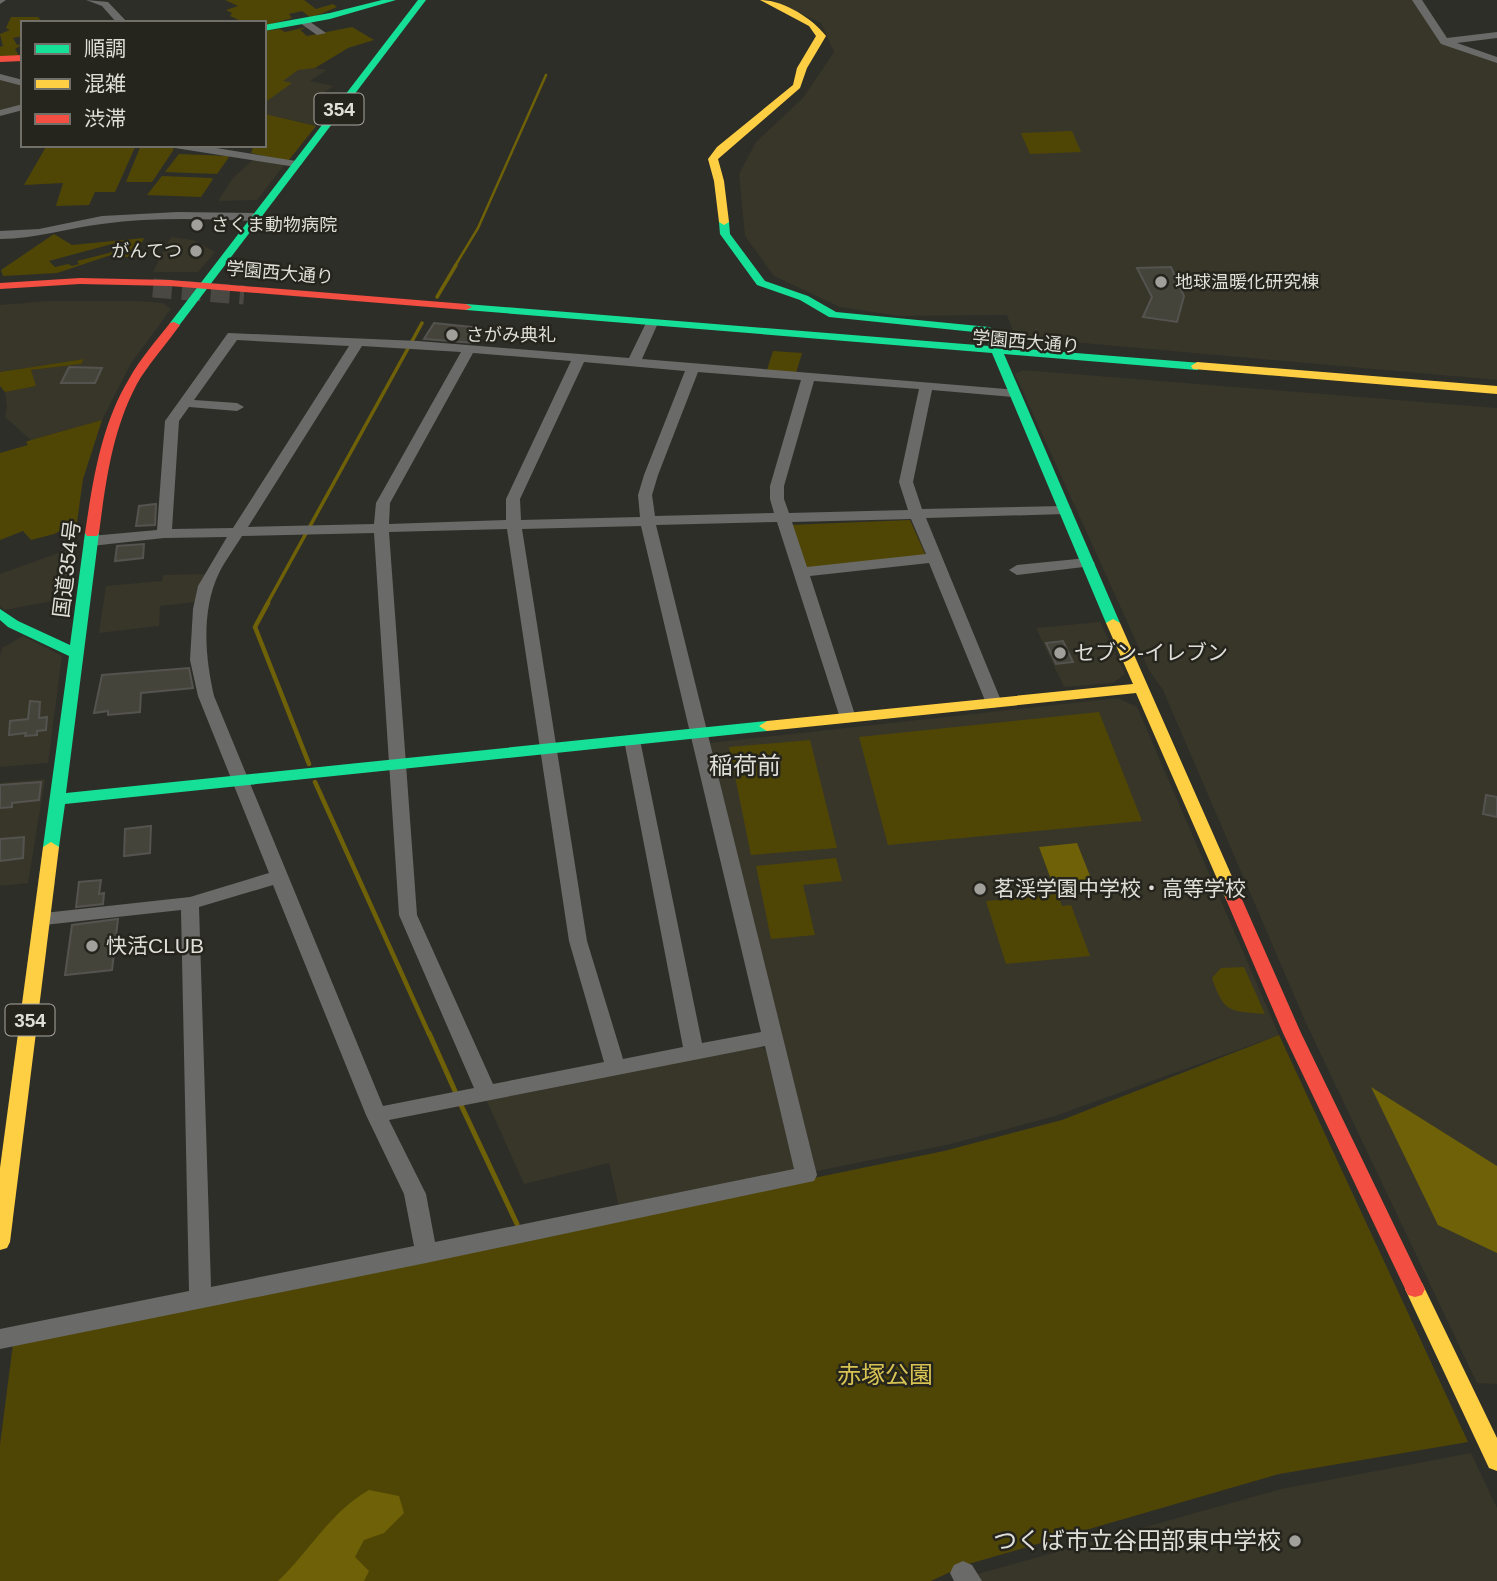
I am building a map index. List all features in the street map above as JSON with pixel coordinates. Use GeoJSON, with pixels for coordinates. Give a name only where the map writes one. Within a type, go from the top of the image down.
{"type":"FeatureCollection","features":[{"type":"Feature","properties":{"kind":"main road"},"geometry":{"type":"LineString","coordinates":[[266,28],[303,22],[392,0]]}},
{"type":"Feature","properties":{"kind":"main road","name":"国道354号"},"geometry":{"type":"LineString","coordinates":[[0,1242],[91,541],[108,440],[126,392],[144,364],[422,0]]}},
{"type":"Feature","properties":{"kind":"main road"},"geometry":{"type":"LineString","coordinates":[[764,0],[811,24],[821,36],[802,68],[797,86],[713,159],[728,241],[761,284],[804,298],[833,315],[989,330],[1013,393],[1292,1033],[1497,1461]]}},
{"type":"Feature","properties":{"kind":"main road"},"geometry":{"type":"LineString","coordinates":[[0,59],[21,58]]}},
{"type":"Feature","properties":{"kind":"main road","name":"学園西大通り"},"geometry":{"type":"LineString","coordinates":[[0,289],[99,281],[200,292],[998,355],[1497,399]]}},
{"type":"Feature","properties":{"kind":"main road","name":"学園西大通り"},"geometry":{"type":"LineString","coordinates":[[0,289],[153,289]]}},
{"type":"Feature","properties":{"kind":"main road","name":"学園西大通り"},"geometry":{"type":"LineString","coordinates":[[0,297],[200,292]]}},
{"type":"Feature","properties":{"kind":"main road","name":"学園西大通り"},"geometry":{"type":"LineString","coordinates":[[244,295],[554,320]]}},
{"type":"Feature","properties":{"kind":"main road","name":"学園西大通り"},"geometry":{"type":"LineString","coordinates":[[998,355],[1497,390]]}},
{"type":"Feature","properties":{"kind":"main road"},"geometry":{"type":"LineString","coordinates":[[0,613],[13,624],[77,654]]}},
{"type":"Feature","properties":{"kind":"main road"},"geometry":{"type":"LineString","coordinates":[[59,799],[1142,688]]}},
{"type":"Feature","properties":{"kind":"street"},"geometry":{"type":"LineString","coordinates":[[90,0],[105,4],[121,21]]}},
{"type":"Feature","properties":{"kind":"street"},"geometry":{"type":"LineString","coordinates":[[1417,0],[1445,42],[1497,60]]}},
{"type":"Feature","properties":{"kind":"street"},"geometry":{"type":"LineString","coordinates":[[303,22],[321,33]]}},
{"type":"Feature","properties":{"kind":"street"},"geometry":{"type":"LineString","coordinates":[[1445,42],[1497,35]]}},
{"type":"Feature","properties":{"kind":"street"},"geometry":{"type":"LineString","coordinates":[[0,77],[21,82]]}},
{"type":"Feature","properties":{"kind":"street"},"geometry":{"type":"LineString","coordinates":[[0,113],[21,108]]}},
{"type":"Feature","properties":{"kind":"street"},"geometry":{"type":"LineString","coordinates":[[188,147],[296,164]]}},
{"type":"Feature","properties":{"kind":"street"},"geometry":{"type":"LineString","coordinates":[[0,235],[36,235],[99,221],[144,216],[255,217]]}},
{"type":"Feature","properties":{"kind":"street"},"geometry":{"type":"LineString","coordinates":[[634,362],[650,327]]}},
{"type":"Feature","properties":{"kind":"street"},"geometry":{"type":"LineString","coordinates":[[164,534],[172,421],[233,336],[468,349],[1013,393]]}},
{"type":"Feature","properties":{"kind":"street"},"geometry":{"type":"LineString","coordinates":[[358,342],[206,586],[201,609],[198,660],[206,696],[278,877],[376,1115],[415,1194],[426,1254]]}},
{"type":"Feature","properties":{"kind":"street"},"geometry":{"type":"LineString","coordinates":[[468,349],[383,503],[381,529],[408,915],[487,1093]]}},
{"type":"Feature","properties":{"kind":"street"},"geometry":{"type":"LineString","coordinates":[[579,358],[513,499],[514,524],[578,941],[616,1068]]}},
{"type":"Feature","properties":{"kind":"street"},"geometry":{"type":"LineString","coordinates":[[0,1339],[806,1175],[648,522],[645,495],[651,474],[693,368]]}},
{"type":"Feature","properties":{"kind":"street"},"geometry":{"type":"LineString","coordinates":[[809,376],[777,486],[777,499],[848,718]]}},
{"type":"Feature","properties":{"kind":"street"},"geometry":{"type":"LineString","coordinates":[[926,386],[906,482],[915,514],[994,703]]}},
{"type":"Feature","properties":{"kind":"street"},"geometry":{"type":"LineString","coordinates":[[185,403],[237,407]]}},
{"type":"Feature","properties":{"kind":"street"},"geometry":{"type":"LineString","coordinates":[[91,541],[164,534],[1065,510]]}},
{"type":"Feature","properties":{"kind":"street"},"geometry":{"type":"LineString","coordinates":[[800,572],[934,558]]}},
{"type":"Feature","properties":{"kind":"street"},"geometry":{"type":"LineString","coordinates":[[1017,570],[1087,563]]}},
{"type":"Feature","properties":{"kind":"street"},"geometry":{"type":"LineString","coordinates":[[632,740],[694,1052]]}},
{"type":"Feature","properties":{"kind":"street"},"geometry":{"type":"LineString","coordinates":[[44,919],[190,902],[278,877]]}},
{"type":"Feature","properties":{"kind":"street"},"geometry":{"type":"LineString","coordinates":[[190,902],[200,1300]]}},
{"type":"Feature","properties":{"kind":"street"},"geometry":{"type":"LineString","coordinates":[[376,1115],[772,1037]]}},
{"type":"Feature","properties":{"kind":"shaded area"},"geometry":{"type":"Polygon","coordinates":[[[771,0],[1414,0],[1439,41],[1497,61],[1497,380],[1015,337],[1007,315],[899,316],[840,307],[774,276],[745,236],[739,174],[756,142],[803,98],[834,52],[821,23],[771,0]]]}},
{"type":"Feature","properties":{"kind":"shaded area"},"geometry":{"type":"Polygon","coordinates":[[[293,64],[327,70],[310,81],[333,86],[317,98],[335,101],[316,126],[266,114],[266,82],[293,64]]]}},
{"type":"Feature","properties":{"kind":"shaded area"},"geometry":{"type":"Polygon","coordinates":[[[0,79],[21,84],[21,106],[0,111],[0,79]]]}},
{"type":"Feature","properties":{"kind":"shaded area"},"geometry":{"type":"Polygon","coordinates":[[[255,158],[285,164],[257,200],[218,201],[232,179],[255,158]]]}},
{"type":"Feature","properties":{"kind":"shaded area"},"geometry":{"type":"Polygon","coordinates":[[[171,237],[193,240],[215,252],[198,272],[153,272],[171,237]]]}},
{"type":"Feature","properties":{"kind":"shaded area"},"geometry":{"type":"Polygon","coordinates":[[[49,301],[138,301],[163,303],[171,309],[131,363],[102,420],[31,440],[5,417],[5,392],[35,386],[31,370],[80,364],[83,359],[0,372],[0,305],[49,301]]]}},
{"type":"Feature","properties":{"kind":"shaded area"},"geometry":{"type":"Polygon","coordinates":[[[1023,370],[1497,408],[1497,1384],[1477,1383],[1306,1023],[1163,690],[1149,670],[1015,374],[1023,370]]]}},
{"type":"Feature","properties":{"kind":"shaded area"},"geometry":{"type":"Polygon","coordinates":[[[75,547],[69,598],[4,610],[0,606],[0,574],[75,547]]]}},
{"type":"Feature","properties":{"kind":"shaded area"},"geometry":{"type":"Polygon","coordinates":[[[205,574],[197,602],[160,606],[159,626],[99,633],[106,586],[162,581],[163,575],[205,574]]]}},
{"type":"Feature","properties":{"kind":"shaded area"},"geometry":{"type":"Polygon","coordinates":[[[1100,622],[1125,674],[1113,683],[1064,687],[1036,628],[1100,622]]]}},
{"type":"Feature","properties":{"kind":"shaded area"},"geometry":{"type":"Polygon","coordinates":[[[23,636],[62,656],[48,763],[0,767],[0,655],[2,648],[23,636]]]}},
{"type":"Feature","properties":{"kind":"shaded area","name":"茗渓学園中学校・高等学校"},"geometry":{"type":"Polygon","coordinates":[[[1118,698],[1137,707],[1279,1035],[1055,1116],[951,1144],[812,1172],[710,743],[1118,698]]]}},
{"type":"Feature","properties":{"kind":"shaded area"},"geometry":{"type":"Polygon","coordinates":[[[45,779],[28,883],[0,886],[0,783],[45,779]]]}},
{"type":"Feature","properties":{"kind":"shaded area"},"geometry":{"type":"Polygon","coordinates":[[[1077,843],[1092,881],[1053,885],[1039,847],[1077,843]]]}},
{"type":"Feature","properties":{"kind":"shaded area"},"geometry":{"type":"Polygon","coordinates":[[[758,1046],[766,1050],[795,1171],[619,1207],[609,1163],[524,1184],[486,1099],[758,1046]]]}},
{"type":"Feature","properties":{"kind":"shaded area"},"geometry":{"type":"Polygon","coordinates":[[[1371,1087],[1497,1166],[1497,1253],[1438,1225],[1371,1087]]]}},
{"type":"Feature","properties":{"kind":"shaded area","name":"つくば市立谷田部東中学校"},"geometry":{"type":"Polygon","coordinates":[[[1471,1453],[1497,1508],[1497,1581],[978,1581],[974,1575],[1281,1489],[1471,1453]]]}},
{"type":"Feature","properties":{"kind":"shaded area"},"geometry":{"type":"Polygon","coordinates":[[[369,1490],[399,1496],[404,1513],[384,1533],[364,1540],[355,1557],[369,1571],[364,1581],[278,1581],[343,1509],[369,1490]]]}},
{"type":"Feature","properties":{"kind":"green space"},"geometry":{"type":"Polygon","coordinates":[[[225,0],[304,0],[316,9],[333,4],[337,7],[311,18],[302,11],[289,14],[292,18],[266,25],[266,21],[241,21],[230,16],[232,13],[226,10],[238,6],[225,0]]]}},
{"type":"Feature","properties":{"kind":"green space"},"geometry":{"type":"Polygon","coordinates":[[[11,17],[38,17],[41,21],[21,21],[21,36],[13,38],[17,45],[21,44],[15,49],[19,56],[0,57],[0,47],[3,46],[0,34],[10,30],[6,28],[11,17]]]}},
{"type":"Feature","properties":{"kind":"green space"},"geometry":{"type":"Polygon","coordinates":[[[307,27],[300,30],[307,36],[352,27],[374,40],[348,48],[315,68],[298,70],[283,81],[292,83],[266,102],[266,31],[280,29],[285,32],[307,27]]]}},
{"type":"Feature","properties":{"kind":"green space"},"geometry":{"type":"Polygon","coordinates":[[[266,114],[316,126],[288,161],[251,153],[253,147],[266,147],[266,114]]]}},
{"type":"Feature","properties":{"kind":"green space"},"geometry":{"type":"Polygon","coordinates":[[[1072,131],[1081,152],[1030,154],[1021,133],[1072,131]]]}},
{"type":"Feature","properties":{"kind":"green space"},"geometry":{"type":"Polygon","coordinates":[[[46,147],[135,147],[115,192],[95,192],[89,205],[56,206],[63,183],[24,185],[46,147]]]}},
{"type":"Feature","properties":{"kind":"green space"},"geometry":{"type":"Polygon","coordinates":[[[140,147],[174,149],[152,182],[126,182],[140,147]]]}},
{"type":"Feature","properties":{"kind":"green space"},"geometry":{"type":"Polygon","coordinates":[[[179,154],[229,157],[217,174],[165,172],[179,154]]]}},
{"type":"Feature","properties":{"kind":"green space"},"geometry":{"type":"Polygon","coordinates":[[[162,176],[213,179],[201,197],[147,195],[162,176]]]}},
{"type":"Feature","properties":{"kind":"green space"},"geometry":{"type":"Polygon","coordinates":[[[54,234],[72,245],[144,238],[135,258],[111,255],[57,273],[3,276],[1,270],[54,234]],[[123,241],[49,261],[55,267],[68,264],[72,266],[79,264],[77,261],[129,248],[123,241]]]}},
{"type":"Feature","properties":{"kind":"green space"},"geometry":{"type":"Polygon","coordinates":[[[773,351],[802,353],[796,373],[767,370],[773,351]]]}},
{"type":"Feature","properties":{"kind":"green space"},"geometry":{"type":"Polygon","coordinates":[[[84,359],[81,364],[31,370],[36,386],[5,392],[0,386],[0,372],[84,359]]]}},
{"type":"Feature","properties":{"kind":"green space"},"geometry":{"type":"Polygon","coordinates":[[[102,420],[83,479],[77,522],[54,534],[31,540],[23,531],[0,540],[0,453],[28,445],[26,442],[31,440],[102,420]]]}},
{"type":"Feature","properties":{"kind":"green space"},"geometry":{"type":"Polygon","coordinates":[[[910,520],[926,556],[806,568],[790,525],[910,520]]]}},
{"type":"Feature","properties":{"kind":"green space"},"geometry":{"type":"Polygon","coordinates":[[[1099,712],[1142,821],[888,845],[859,737],[1099,712]]]}},
{"type":"Feature","properties":{"kind":"green space"},"geometry":{"type":"Polygon","coordinates":[[[810,740],[837,848],[751,855],[729,747],[810,740]]]}},
{"type":"Feature","properties":{"kind":"green space"},"geometry":{"type":"Polygon","coordinates":[[[836,858],[842,881],[803,885],[815,935],[771,939],[756,866],[836,858]]]}},
{"type":"Feature","properties":{"kind":"green space"},"geometry":{"type":"Polygon","coordinates":[[[1058,894],[1062,906],[1071,905],[1090,956],[1006,964],[986,901],[1058,894]]]}},
{"type":"Feature","properties":{"kind":"green space"},"geometry":{"type":"Polygon","coordinates":[[[1244,967],[1265,1014],[1236,1011],[1220,998],[1212,978],[1221,968],[1244,967]]]}},
{"type":"Feature","properties":{"kind":"green space","name":"赤塚公園"},"geometry":{"type":"Polygon","coordinates":[[[1279,1035],[1468,1442],[1279,1474],[965,1565],[931,1581],[0,1581],[0,1445],[13,1344],[944,1151],[1062,1120],[1279,1035]]]}},
{"type":"Feature","properties":{"kind":"building","name":"地球温暖化研究棟"},"geometry":{"type":"Polygon","coordinates":[[[1171,267],[1184,296],[1177,322],[1143,317],[1152,297],[1137,268],[1171,267]]]}},
{"type":"Feature","properties":{"kind":"building","name":"さがみ典礼"},"geometry":{"type":"Polygon","coordinates":[[[434,323],[482,328],[474,343],[424,339],[434,323]]]}},
{"type":"Feature","properties":{"kind":"building"},"geometry":{"type":"Polygon","coordinates":[[[69,367],[102,368],[95,383],[61,383],[69,367]]]}},
{"type":"Feature","properties":{"kind":"building"},"geometry":{"type":"Polygon","coordinates":[[[156,504],[155,525],[136,526],[139,506],[156,504]]]}},
{"type":"Feature","properties":{"kind":"building"},"geometry":{"type":"Polygon","coordinates":[[[144,544],[143,558],[115,561],[117,546],[144,544]]]}},
{"type":"Feature","properties":{"kind":"building","name":"セブン-イレブン"},"geometry":{"type":"Polygon","coordinates":[[[1063,641],[1073,662],[1056,664],[1046,643],[1063,641]]]}},
{"type":"Feature","properties":{"kind":"building"},"geometry":{"type":"Polygon","coordinates":[[[189,668],[193,688],[141,693],[140,712],[108,715],[108,711],[94,713],[102,675],[189,668]]]}},
{"type":"Feature","properties":{"kind":"building"},"geometry":{"type":"Polygon","coordinates":[[[30,701],[40,702],[39,718],[47,717],[46,730],[37,731],[37,735],[9,735],[10,721],[28,719],[30,701]]]}},
{"type":"Feature","properties":{"kind":"building"},"geometry":{"type":"Polygon","coordinates":[[[41,782],[39,800],[12,803],[12,807],[0,808],[0,785],[41,782]]]}},
{"type":"Feature","properties":{"kind":"building"},"geometry":{"type":"Polygon","coordinates":[[[1486,795],[1497,797],[1497,817],[1483,814],[1486,795]]]}},
{"type":"Feature","properties":{"kind":"building"},"geometry":{"type":"Polygon","coordinates":[[[151,826],[150,853],[124,856],[125,829],[151,826]]]}},
{"type":"Feature","properties":{"kind":"building"},"geometry":{"type":"Polygon","coordinates":[[[24,837],[23,858],[0,861],[0,839],[24,837]]]}},
{"type":"Feature","properties":{"kind":"building"},"geometry":{"type":"Polygon","coordinates":[[[101,880],[99,894],[104,893],[103,904],[76,907],[79,882],[101,880]]]}},
{"type":"Feature","properties":{"kind":"building","name":"快活CLUB"},"geometry":{"type":"Polygon","coordinates":[[[118,919],[112,970],[65,975],[72,925],[118,919]]]}},
{"type":"Feature","properties":{"kind":"waterway"},"geometry":{"type":"LineString","coordinates":[[455,266],[478,228],[546,75]]}},
{"type":"Feature","properties":{"kind":"waterway"},"geometry":{"type":"LineString","coordinates":[[437,297],[456,265]]}},
{"type":"Feature","properties":{"kind":"waterway"},"geometry":{"type":"LineString","coordinates":[[267,604],[422,323]]}},
{"type":"Feature","properties":{"kind":"waterway"},"geometry":{"type":"LineString","coordinates":[[268,603],[255,627],[309,764]]}},
{"type":"Feature","properties":{"kind":"waterway"},"geometry":{"type":"LineString","coordinates":[[315,782],[429,1034]]}},
{"type":"Feature","properties":{"kind":"waterway"},"geometry":{"type":"LineString","coordinates":[[429,1033],[455,1091]]}},
{"type":"Feature","properties":{"kind":"waterway"},"geometry":{"type":"LineString","coordinates":[[461,1105],[517,1224]]}},
{"type":"Feature","properties":{"kind":"tunnel"},"geometry":{"type":"LineString","coordinates":[[153,288],[244,295]]}},
{"type":"Feature","properties":{"kind":"traffic: fast"},"geometry":{"type":"LineString","coordinates":[[266,28],[330,16],[392,0]]}},
{"type":"Feature","properties":{"kind":"traffic: fast"},"geometry":{"type":"LineString","coordinates":[[174,325],[422,0]]}},
{"type":"Feature","properties":{"kind":"traffic: fast"},"geometry":{"type":"LineString","coordinates":[[724,222],[725,234],[761,283],[804,298],[833,315],[989,330],[1013,393],[1113,623]]}},
{"type":"Feature","properties":{"kind":"traffic: fast"},"geometry":{"type":"LineString","coordinates":[[466,307],[1197,366]]}},
{"type":"Feature","properties":{"kind":"traffic: fast"},"geometry":{"type":"LineString","coordinates":[[51,847],[92,533]]}},
{"type":"Feature","properties":{"kind":"traffic: fast"},"geometry":{"type":"LineString","coordinates":[[0,613],[13,624],[77,654]]}},
{"type":"Feature","properties":{"kind":"traffic: fast"},"geometry":{"type":"LineString","coordinates":[[59,799],[767,726]]}},
{"type":"Feature","properties":{"kind":"traffic: slow"},"geometry":{"type":"LineString","coordinates":[[724,222],[719,181],[713,159],[721,149],[797,86],[802,68],[821,36],[812,24],[764,0]]}},
{"type":"Feature","properties":{"kind":"traffic: slow"},"geometry":{"type":"LineString","coordinates":[[1197,366],[1497,390]]}},
{"type":"Feature","properties":{"kind":"traffic: slow"},"geometry":{"type":"LineString","coordinates":[[1113,623],[1233,897]]}},
{"type":"Feature","properties":{"kind":"traffic: slow"},"geometry":{"type":"LineString","coordinates":[[767,726],[1142,688]]}},
{"type":"Feature","properties":{"kind":"traffic: slow"},"geometry":{"type":"LineString","coordinates":[[0,1242],[51,847]]}},
{"type":"Feature","properties":{"kind":"traffic: slow"},"geometry":{"type":"LineString","coordinates":[[1415,1289],[1497,1461]]}},
{"type":"Feature","properties":{"kind":"traffic: jam"},"geometry":{"type":"LineString","coordinates":[[0,59],[21,58]]}},
{"type":"Feature","properties":{"kind":"traffic: jam"},"geometry":{"type":"LineString","coordinates":[[0,286],[80,281],[170,283],[466,307]]}},
{"type":"Feature","properties":{"kind":"traffic: jam"},"geometry":{"type":"LineString","coordinates":[[92,533],[105,458],[122,404],[140,370],[174,325]]}},
{"type":"Feature","properties":{"kind":"traffic: jam"},"geometry":{"type":"LineString","coordinates":[[1233,897],[1292,1033],[1415,1289]]}},
{"type":"Feature","properties":{"kind":"place","name":"さくま動物病院"},"geometry":{"type":"Point","coordinates":[197,225]}},
{"type":"Feature","properties":{"kind":"place","name":"がんてつ"},"geometry":{"type":"Point","coordinates":[196,251]}},
{"type":"Feature","properties":{"kind":"place","name":"地球温暖化研究棟"},"geometry":{"type":"Point","coordinates":[1161,282]}},
{"type":"Feature","properties":{"kind":"place","name":"さがみ典礼"},"geometry":{"type":"Point","coordinates":[452,335]}},
{"type":"Feature","properties":{"kind":"place","name":"セブン-イレブン"},"geometry":{"type":"Point","coordinates":[1060,653]}},
{"type":"Feature","properties":{"kind":"place","name":"茗渓学園中学校・高等学校"},"geometry":{"type":"Point","coordinates":[980,889]}},
{"type":"Feature","properties":{"kind":"place","name":"快活CLUB"},"geometry":{"type":"Point","coordinates":[92,946]}},
{"type":"Feature","properties":{"kind":"place","name":"つくば市立谷田部東中学校"},"geometry":{"type":"Point","coordinates":[1295,1541]}},
{"type":"Feature","properties":{"kind":"district","name":"稲荷前"},"geometry":{"type":"Point","coordinates":[745,766]}}]}
